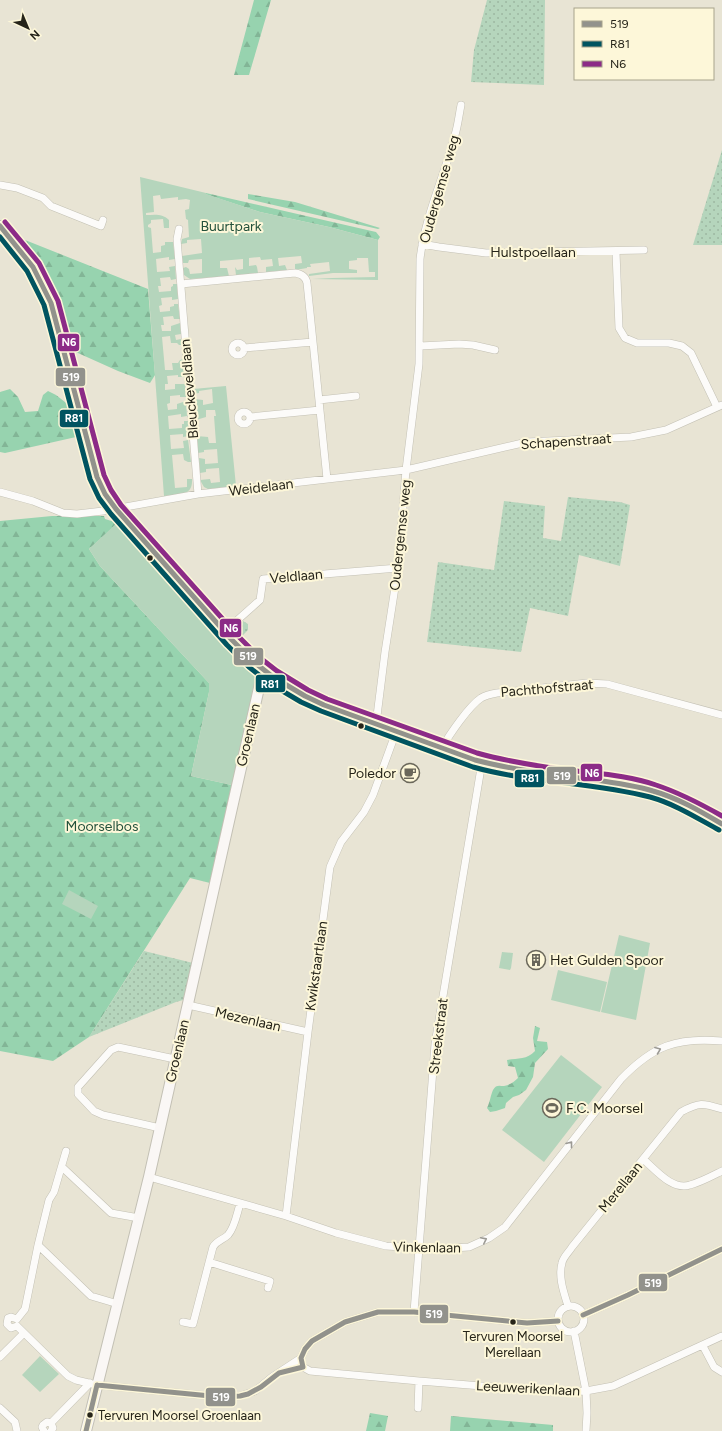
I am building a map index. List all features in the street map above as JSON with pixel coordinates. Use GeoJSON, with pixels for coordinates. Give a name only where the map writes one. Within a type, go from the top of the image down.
{"type":"FeatureCollection","features":[{"type":"Feature","properties":{"kind":"street","name":"Oudergemse weg"},"geometry":{"type":"LineString","coordinates":[[376,724],[398,568],[406,470],[419,364],[420,259],[422,244],[428,217],[456,134],[461,105]]}},
{"type":"Feature","properties":{"kind":"street"},"geometry":{"type":"LineString","coordinates":[[0,186],[17,188],[42,198],[52,206],[101,226],[104,220]]}},
{"type":"Feature","properties":{"kind":"street"},"geometry":{"type":"LineString","coordinates":[[0,226],[33,267],[54,310],[97,477],[105,494],[116,509],[224,632],[263,670],[314,700],[396,732],[482,762],[571,777],[612,782],[653,791],[688,804],[722,824]]}},
{"type":"Feature","properties":{"kind":"street","name":"Bleuckeveldlaan"},"geometry":{"type":"LineString","coordinates":[[179,230],[177,239],[198,494]]}},
{"type":"Feature","properties":{"kind":"street","name":"Hulstpoellaan"},"geometry":{"type":"LineString","coordinates":[[422,244],[486,253],[616,252],[644,250]]}},
{"type":"Feature","properties":{"kind":"street"},"geometry":{"type":"LineString","coordinates":[[616,252],[619,328],[625,338],[638,344],[669,343],[682,346],[691,353],[719,406]]}},
{"type":"Feature","properties":{"kind":"street"},"geometry":{"type":"LineString","coordinates":[[181,284],[299,274],[304,277],[307,283],[327,479]]}},
{"type":"Feature","properties":{"kind":"street"},"geometry":{"type":"LineString","coordinates":[[244,348],[313,342]]}},
{"type":"Feature","properties":{"kind":"street"},"geometry":{"type":"LineString","coordinates":[[420,346],[460,344],[473,345],[495,350]]}},
{"type":"Feature","properties":{"kind":"street"},"geometry":{"type":"LineString","coordinates":[[319,400],[356,396]]}},
{"type":"Feature","properties":{"kind":"street","name":"Schapenstraat"},"geometry":{"type":"LineString","coordinates":[[406,470],[528,442],[632,436],[666,430],[719,406]]}},
{"type":"Feature","properties":{"kind":"street"},"geometry":{"type":"LineString","coordinates":[[250,417],[320,410]]}},
{"type":"Feature","properties":{"kind":"street","name":"Weidelaan"},"geometry":{"type":"LineString","coordinates":[[0,492],[33,501],[66,514],[82,514],[198,494],[406,470]]}},
{"type":"Feature","properties":{"kind":"street","name":"Veldlaan"},"geometry":{"type":"LineString","coordinates":[[224,632],[260,600],[263,579],[398,568]]}},
{"type":"Feature","properties":{"kind":"street","name":"Groenlaan"},"geometry":{"type":"LineString","coordinates":[[86,1431],[94,1384],[118,1304],[149,1177],[263,670]]}},
{"type":"Feature","properties":{"kind":"street","name":"Pachthofstraat"},"geometry":{"type":"LineString","coordinates":[[442,748],[473,705],[483,697],[496,692],[587,683],[607,684],[722,715]]}},
{"type":"Feature","properties":{"kind":"street","name":"Kwikstaartlaan"},"geometry":{"type":"LineString","coordinates":[[286,1216],[330,867],[341,842],[364,812],[374,795],[396,732]]}},
{"type":"Feature","properties":{"kind":"street","name":"Streekstraat"},"geometry":{"type":"LineString","coordinates":[[414,1312],[435,1044],[482,762]]}},
{"type":"Feature","properties":{"kind":"street","name":"Mezenlaan"},"geometry":{"type":"LineString","coordinates":[[188,1005],[308,1032]]}},
{"type":"Feature","properties":{"kind":"street","name":"Vinkenlaan"},"geometry":{"type":"LineString","coordinates":[[149,1177],[286,1216],[336,1233],[386,1246],[419,1248],[469,1247],[489,1238],[505,1227],[621,1079],[635,1065],[654,1051],[682,1042],[706,1040],[722,1041]]}},
{"type":"Feature","properties":{"kind":"street"},"geometry":{"type":"LineString","coordinates":[[160,1128],[103,1115],[94,1110],[78,1094],[78,1087],[111,1050],[118,1047],[175,1059]]}},
{"type":"Feature","properties":{"kind":"street","name":"Merellaan"},"geometry":{"type":"LineString","coordinates":[[568,1306],[560,1272],[562,1262],[681,1112],[693,1106],[706,1104],[722,1109]]}},
{"type":"Feature","properties":{"kind":"street"},"geometry":{"type":"LineString","coordinates":[[66,1150],[54,1192],[49,1200],[25,1309],[17,1322],[24,1333],[68,1376],[76,1380],[94,1384],[220,1397],[240,1396],[255,1391],[301,1358],[305,1349],[312,1341],[344,1322],[378,1312],[414,1312],[527,1323],[558,1321]]}},
{"type":"Feature","properties":{"kind":"street"},"geometry":{"type":"LineString","coordinates":[[643,1159],[671,1183],[678,1185],[689,1186],[722,1171]]}},
{"type":"Feature","properties":{"kind":"street"},"geometry":{"type":"LineString","coordinates":[[62,1167],[111,1213],[139,1218]]}},
{"type":"Feature","properties":{"kind":"street"},"geometry":{"type":"LineString","coordinates":[[183,1322],[193,1324],[209,1262],[216,1243],[227,1236],[231,1231],[240,1204]]}},
{"type":"Feature","properties":{"kind":"street"},"geometry":{"type":"LineString","coordinates":[[38,1245],[91,1296],[118,1304]]}},
{"type":"Feature","properties":{"kind":"street"},"geometry":{"type":"LineString","coordinates":[[583,1315],[628,1295],[722,1249]]}},
{"type":"Feature","properties":{"kind":"street"},"geometry":{"type":"LineString","coordinates":[[209,1262],[270,1281],[268,1288]]}},
{"type":"Feature","properties":{"kind":"street"},"geometry":{"type":"LineString","coordinates":[[568,1306],[577,1308],[583,1315],[583,1323],[574,1331],[564,1329],[558,1321],[560,1313],[568,1306]]}},
{"type":"Feature","properties":{"kind":"street"},"geometry":{"type":"LineString","coordinates":[[574,1331],[586,1391],[586,1431]]}},
{"type":"Feature","properties":{"kind":"street"},"geometry":{"type":"LineString","coordinates":[[0,1357],[24,1333]]}},
{"type":"Feature","properties":{"kind":"street","name":"Leeuwerikenlaan"},"geometry":{"type":"LineString","coordinates":[[303,1367],[310,1371],[420,1381],[559,1392],[586,1391],[613,1386],[722,1336]]}},
{"type":"Feature","properties":{"kind":"street"},"geometry":{"type":"LineString","coordinates":[[703,1346],[714,1367],[722,1372]]}},
{"type":"Feature","properties":{"kind":"street"},"geometry":{"type":"LineString","coordinates":[[279,1373],[303,1367],[301,1358]]}},
{"type":"Feature","properties":{"kind":"street"},"geometry":{"type":"LineString","coordinates":[[418,1408],[420,1381]]}},
{"type":"Feature","properties":{"kind":"street"},"geometry":{"type":"LineString","coordinates":[[44,1431],[42,1427],[44,1423],[47,1422],[51,1427],[94,1384]]}},
{"type":"Feature","properties":{"kind":"street"},"geometry":{"type":"LineString","coordinates":[[0,1408],[15,1422],[17,1431]]}},
{"type":"Feature","properties":{"kind":"green space"},"geometry":{"type":"Polygon","coordinates":[[[254,0],[271,0],[249,75],[234,75],[254,0]]]}},
{"type":"Feature","properties":{"kind":"green space"},"geometry":{"type":"Polygon","coordinates":[[[487,0],[545,0],[544,85],[471,82],[474,50],[487,0]]]}},
{"type":"Feature","properties":{"kind":"green space"},"geometry":{"type":"Polygon","coordinates":[[[722,150],[722,245],[693,245],[722,150]]]}},
{"type":"Feature","properties":{"kind":"green space","name":"Buurtpark"},"geometry":{"type":"Polygon","coordinates":[[[140,177],[206,193],[260,212],[329,227],[378,240],[378,280],[312,279],[375,277],[375,272],[369,272],[368,258],[357,258],[357,260],[349,261],[349,269],[357,270],[357,273],[333,273],[309,276],[309,274],[330,271],[329,262],[310,264],[311,267],[295,270],[295,264],[302,263],[301,256],[278,258],[279,266],[285,265],[287,270],[266,272],[266,267],[273,266],[272,259],[261,260],[260,257],[249,258],[249,266],[256,265],[258,273],[236,275],[235,267],[237,270],[243,269],[243,259],[220,261],[220,268],[227,268],[229,276],[190,279],[184,275],[183,268],[186,267],[189,269],[190,274],[202,273],[202,259],[189,260],[188,263],[183,263],[182,256],[202,253],[201,239],[187,240],[187,243],[181,244],[182,239],[189,237],[188,220],[186,219],[185,210],[189,209],[190,200],[178,200],[178,197],[161,199],[160,195],[153,196],[154,212],[146,213],[146,215],[164,216],[169,220],[169,228],[164,228],[163,219],[151,220],[148,227],[151,228],[153,253],[161,252],[161,246],[165,245],[165,242],[173,242],[175,259],[169,260],[169,257],[156,259],[157,272],[170,271],[169,267],[175,266],[176,279],[171,280],[170,277],[160,278],[161,286],[158,286],[159,292],[171,291],[173,284],[177,284],[178,299],[172,300],[172,297],[161,298],[162,305],[159,306],[160,312],[170,311],[170,307],[174,306],[174,304],[178,304],[180,319],[174,319],[173,316],[163,317],[164,325],[161,325],[162,331],[171,331],[171,326],[180,323],[181,334],[175,335],[176,340],[181,339],[182,345],[171,343],[170,336],[162,337],[165,370],[173,370],[172,363],[178,363],[183,359],[184,377],[178,377],[178,375],[167,376],[168,384],[165,384],[165,390],[175,389],[175,384],[185,384],[186,397],[180,397],[180,395],[170,396],[170,403],[167,404],[168,410],[177,409],[177,404],[186,401],[187,416],[181,417],[181,414],[168,416],[169,429],[182,428],[184,421],[188,421],[189,436],[183,437],[183,434],[170,435],[171,449],[184,448],[183,441],[188,440],[191,462],[184,460],[183,454],[172,455],[175,488],[187,487],[187,479],[192,479],[190,489],[184,494],[164,496],[140,177]]]}},
{"type":"Feature","properties":{"kind":"green space"},"geometry":{"type":"Polygon","coordinates":[[[205,194],[376,232],[380,237],[378,240],[329,227],[260,212],[205,194]]]}},
{"type":"Feature","properties":{"kind":"green space"},"geometry":{"type":"Polygon","coordinates":[[[248,194],[295,202],[380,228],[378,229],[248,199],[248,194]]]}},
{"type":"Feature","properties":{"kind":"green space"},"geometry":{"type":"Polygon","coordinates":[[[20,238],[148,289],[155,375],[150,383],[118,371],[69,349],[56,305],[44,274],[20,238]]]}},
{"type":"Feature","properties":{"kind":"green space"},"geometry":{"type":"Polygon","coordinates":[[[226,386],[236,486],[208,489],[204,487],[200,480],[210,479],[211,483],[220,482],[219,468],[206,469],[206,472],[200,473],[199,458],[205,459],[205,464],[218,463],[217,449],[204,450],[204,452],[198,453],[197,436],[208,437],[209,443],[216,443],[214,416],[216,416],[215,410],[206,410],[206,417],[196,420],[194,399],[203,400],[203,405],[213,403],[212,389],[199,391],[199,393],[193,394],[193,389],[226,386]]]}},
{"type":"Feature","properties":{"kind":"green space"},"geometry":{"type":"Polygon","coordinates":[[[10,389],[18,397],[25,412],[38,411],[43,395],[48,391],[56,395],[70,406],[76,437],[5,453],[0,452],[0,392],[10,389]]]}},
{"type":"Feature","properties":{"kind":"green space"},"geometry":{"type":"Polygon","coordinates":[[[568,497],[620,502],[630,505],[620,566],[579,555],[568,616],[530,608],[521,652],[427,642],[438,562],[494,570],[504,501],[545,506],[543,538],[561,541],[568,497]]]}},
{"type":"Feature","properties":{"kind":"green space","name":"Moorselbos"},"geometry":{"type":"Polygon","coordinates":[[[52,516],[104,516],[105,519],[118,523],[89,549],[100,566],[209,683],[209,692],[191,776],[232,785],[210,883],[190,878],[89,1037],[53,1061],[0,1051],[0,521],[52,516]]]}},
{"type":"Feature","properties":{"kind":"green space"},"geometry":{"type":"Polygon","coordinates":[[[118,522],[211,626],[255,671],[255,681],[232,785],[191,776],[209,692],[209,683],[100,566],[89,549],[118,522]]]}},
{"type":"Feature","properties":{"kind":"green space"},"geometry":{"type":"Polygon","coordinates":[[[243,621],[248,624],[248,630],[238,640],[234,634],[234,631],[243,621]]]}},
{"type":"Feature","properties":{"kind":"green space"},"geometry":{"type":"Polygon","coordinates":[[[69,890],[98,906],[91,919],[62,904],[69,890]]]}},
{"type":"Feature","properties":{"kind":"green space"},"geometry":{"type":"Polygon","coordinates":[[[619,935],[650,943],[636,1020],[601,1012],[619,935]]]}},
{"type":"Feature","properties":{"kind":"green space"},"geometry":{"type":"Polygon","coordinates":[[[144,951],[193,963],[183,1000],[89,1037],[144,951]]]}},
{"type":"Feature","properties":{"kind":"green space"},"geometry":{"type":"Polygon","coordinates":[[[502,952],[513,953],[510,970],[499,968],[502,952]]]}},
{"type":"Feature","properties":{"kind":"green space"},"geometry":{"type":"Polygon","coordinates":[[[558,970],[607,982],[600,1012],[551,1000],[558,970]]]}},
{"type":"Feature","properties":{"kind":"green space"},"geometry":{"type":"Polygon","coordinates":[[[535,1026],[540,1028],[537,1041],[547,1042],[548,1049],[535,1063],[533,1077],[526,1090],[513,1097],[506,1103],[505,1108],[490,1112],[487,1108],[494,1088],[508,1085],[518,1078],[515,1067],[508,1066],[507,1060],[529,1056],[535,1051],[533,1038],[535,1026]]]}},
{"type":"Feature","properties":{"kind":"green space","name":"F.C. Moorsel"},"geometry":{"type":"Polygon","coordinates":[[[561,1055],[602,1087],[544,1162],[502,1130],[561,1055]]]}},
{"type":"Feature","properties":{"kind":"green space"},"geometry":{"type":"Polygon","coordinates":[[[40,1356],[59,1374],[40,1392],[22,1375],[40,1356]]]}},
{"type":"Feature","properties":{"kind":"green space"},"geometry":{"type":"Polygon","coordinates":[[[370,1413],[388,1416],[385,1431],[366,1431],[370,1413]]]}},
{"type":"Feature","properties":{"kind":"green space"},"geometry":{"type":"Polygon","coordinates":[[[451,1416],[553,1425],[553,1431],[450,1431],[451,1416]]]}},
{"type":"Feature","properties":{"kind":"transit line","name":"N6"},"geometry":{"type":"LineString","coordinates":[[5,222],[39,263],[58,301],[104,475],[111,490],[121,505],[237,635],[259,657],[277,671],[308,690],[327,699],[477,753],[526,764],[637,779],[682,795],[722,816]]}},
{"type":"Feature","properties":{"kind":"transit line","name":"519"},"geometry":{"type":"LineString","coordinates":[[0,226],[33,267],[51,303],[97,477],[105,494],[116,509],[232,640],[254,662],[273,677],[305,696],[324,705],[475,760],[523,770],[613,782],[643,788],[680,801],[722,824]]}},
{"type":"Feature","properties":{"kind":"transit line","name":"R81"},"geometry":{"type":"LineString","coordinates":[[0,237],[27,271],[44,305],[90,479],[99,498],[111,514],[227,645],[249,667],[269,683],[301,702],[321,711],[473,767],[517,776],[606,788],[650,797],[677,807],[719,830]]}},
{"type":"Feature","properties":{"kind":"transit line","name":"519"},"geometry":{"type":"LineString","coordinates":[[583,1315],[628,1295],[722,1249]]}},
{"type":"Feature","properties":{"kind":"transit line","name":"519"},"geometry":{"type":"LineString","coordinates":[[97,1385],[221,1397],[248,1394],[261,1387],[279,1373],[303,1367],[301,1358],[305,1349],[312,1341],[345,1322],[378,1312],[414,1312],[527,1323],[558,1321]]}},
{"type":"Feature","properties":{"kind":"transit line","name":"519"},"geometry":{"type":"LineString","coordinates":[[86,1431],[97,1385]]}},
{"type":"Feature","properties":{"kind":"place","name":"Poledor"},"geometry":{"type":"Point","coordinates":[410,773]}},
{"type":"Feature","properties":{"kind":"place","name":"Het Gulden Spoor"},"geometry":{"type":"Point","coordinates":[536,960]}},
{"type":"Feature","properties":{"kind":"place","name":"F.C. Moorsel"},"geometry":{"type":"Point","coordinates":[552,1108]}},
{"type":"Feature","properties":{"kind":"place","name":"Tervuren Moorsel Merellaan"},"geometry":{"type":"Point","coordinates":[513,1322]}},
{"type":"Feature","properties":{"kind":"place","name":"Tervuren Moorsel Groenlaan"},"geometry":{"type":"Point","coordinates":[90,1415]}}]}
